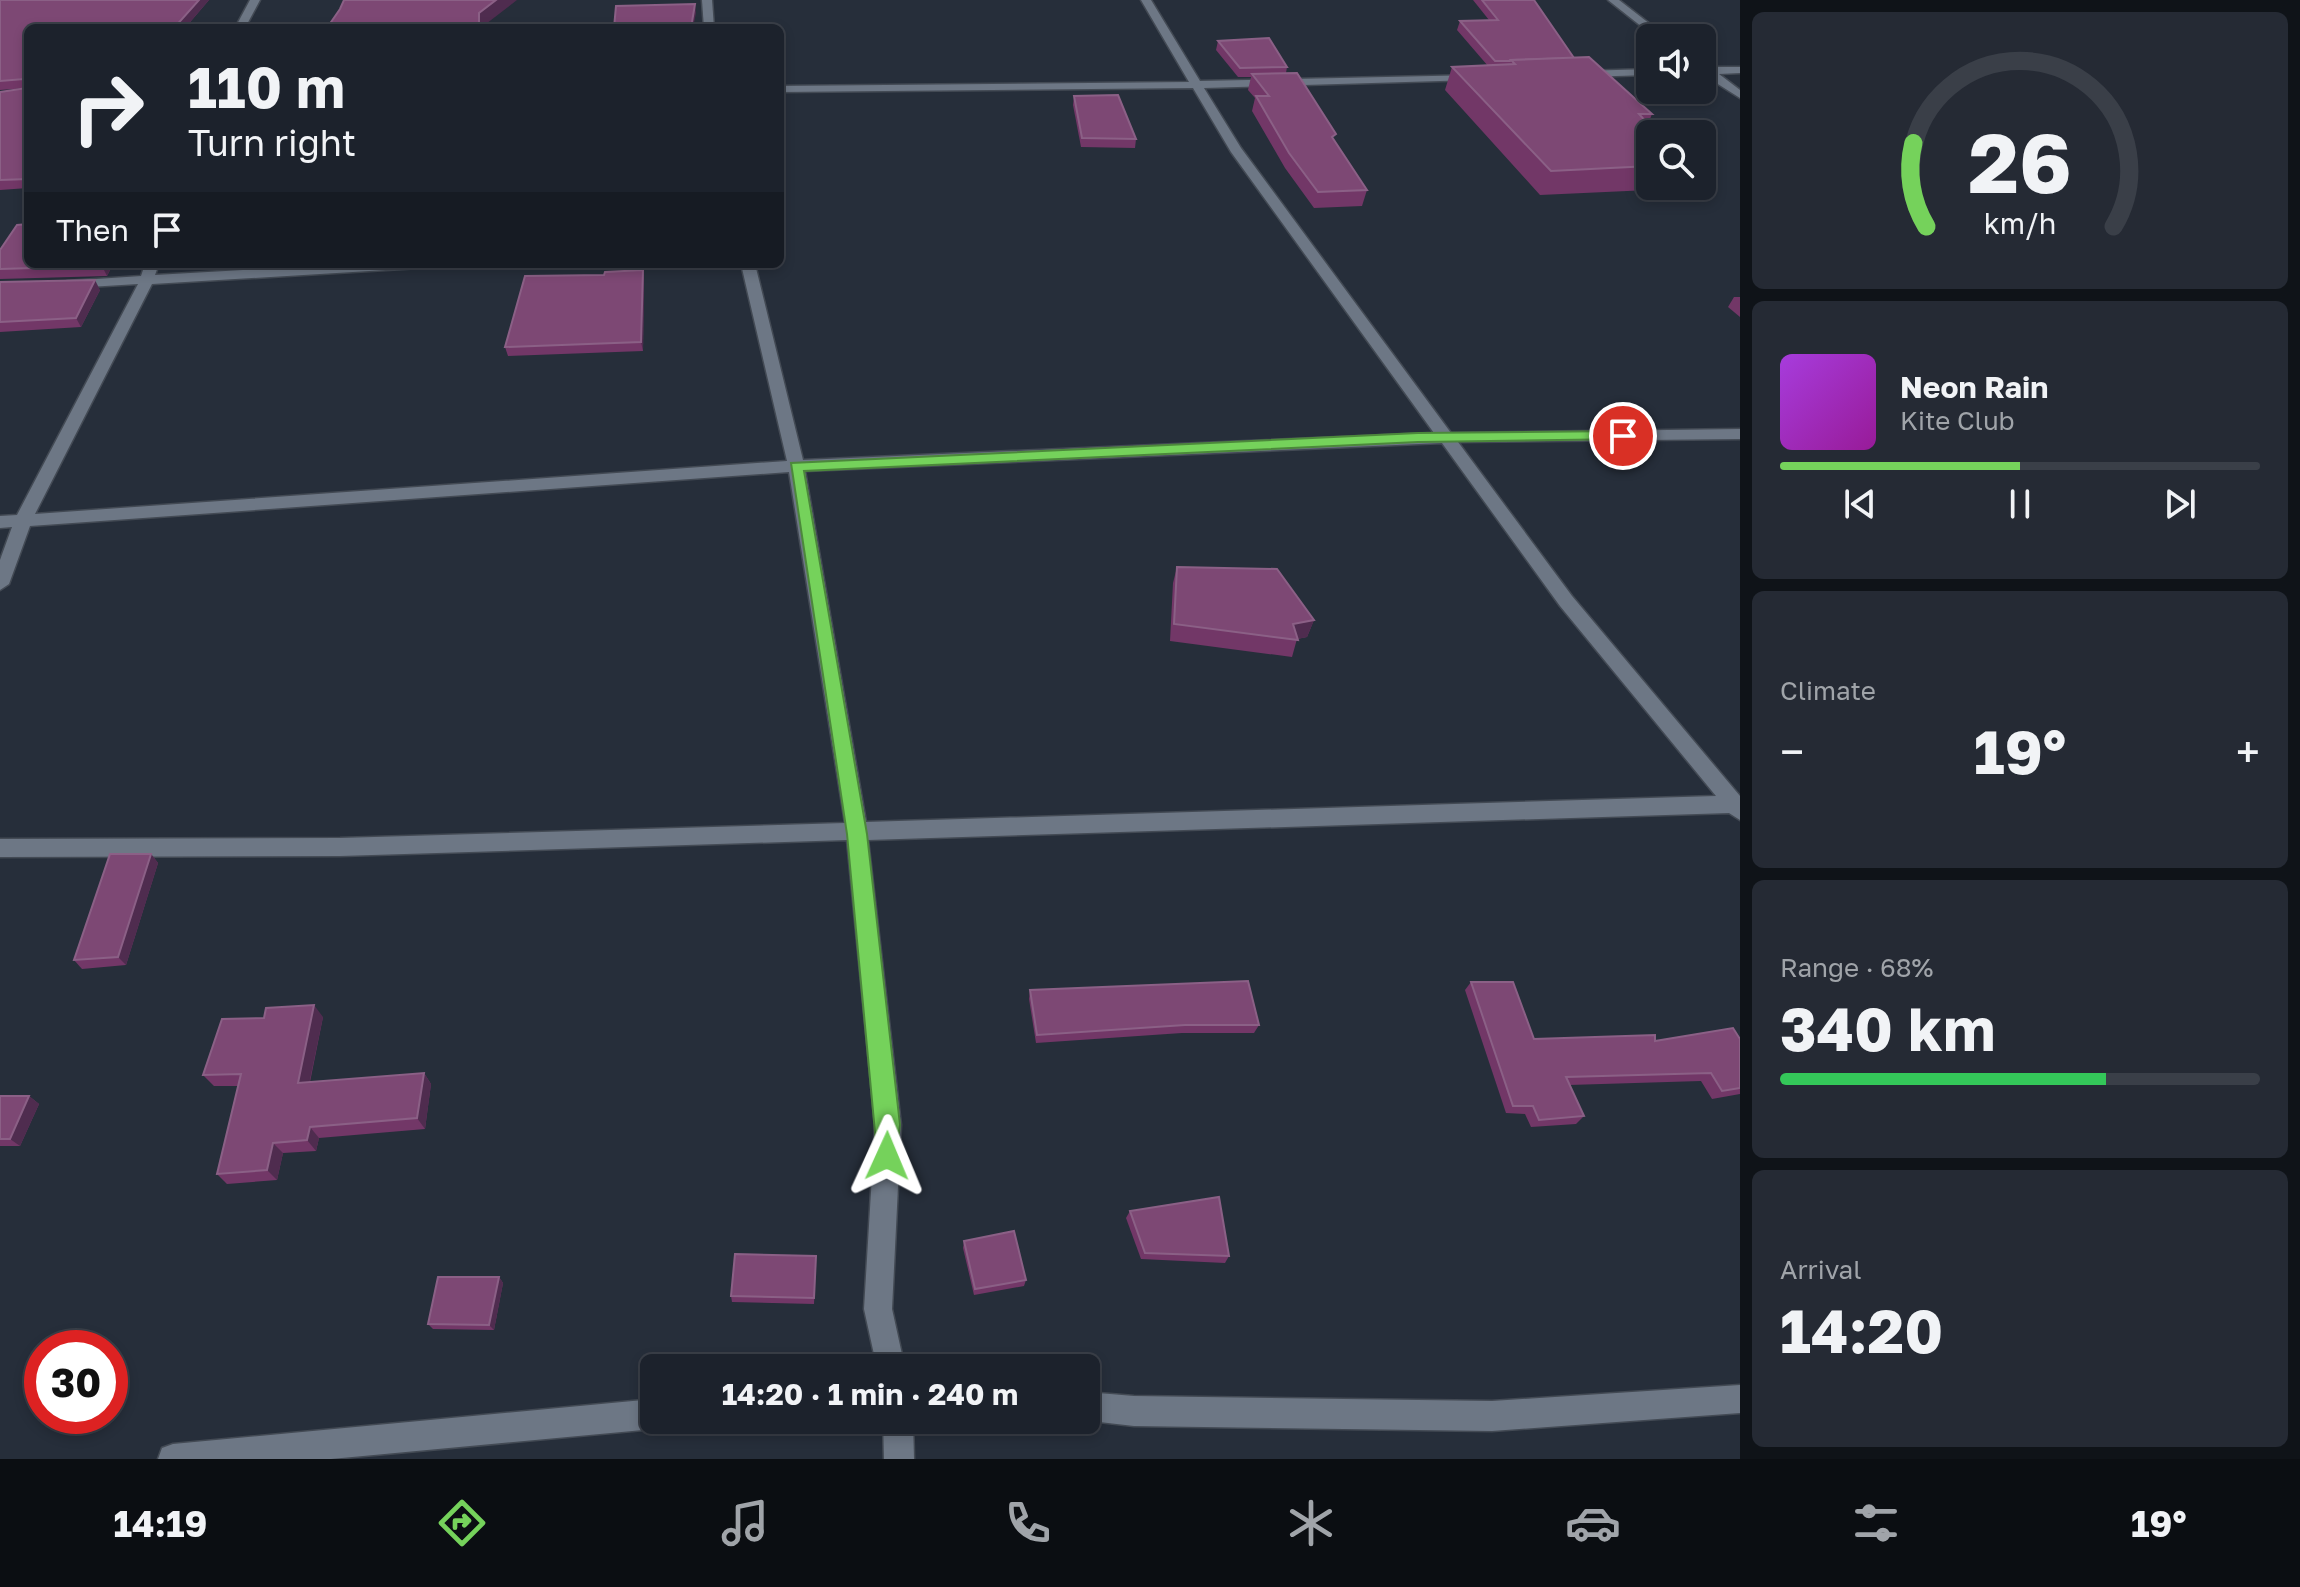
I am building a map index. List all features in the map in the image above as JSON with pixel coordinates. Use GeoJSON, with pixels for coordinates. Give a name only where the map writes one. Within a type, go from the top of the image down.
{"type":"FeatureCollection","features":[{"type":"Feature","properties":{"kind":"street"},"geometry":{"type":"LineString","coordinates":[[242,24],[255,0]]}},
{"type":"Feature","properties":{"kind":"street"},"geometry":{"type":"LineString","coordinates":[[707,0],[709,24]]}},
{"type":"Feature","properties":{"kind":"street"},"geometry":{"type":"LineString","coordinates":[[1146,0],[1235,149],[1566,601],[1738,806]]}},
{"type":"Feature","properties":{"kind":"street"},"geometry":{"type":"LineString","coordinates":[[1613,0],[1645,24]]}},
{"type":"Feature","properties":{"kind":"street"},"geometry":{"type":"LineString","coordinates":[[1716,69],[1740,70]]}},
{"type":"Feature","properties":{"kind":"street"},"geometry":{"type":"LineString","coordinates":[[1572,74],[1636,72]]}},
{"type":"Feature","properties":{"kind":"street"},"geometry":{"type":"LineString","coordinates":[[784,89],[1197,85],[1494,77]]}},
{"type":"Feature","properties":{"kind":"street"},"geometry":{"type":"LineString","coordinates":[[1716,78],[1740,95]]}},
{"type":"Feature","properties":{"kind":"street"},"geometry":{"type":"LineString","coordinates":[[0,584],[23,521],[151,268]]}},
{"type":"Feature","properties":{"kind":"street"},"geometry":{"type":"LineString","coordinates":[[59,284],[146,282],[358,268]]}},
{"type":"Feature","properties":{"kind":"street"},"geometry":{"type":"LineString","coordinates":[[749,268],[796,466],[857,834],[888,1125],[878,1309],[888,1354]]}},
{"type":"Feature","properties":{"kind":"street"},"geometry":{"type":"LineString","coordinates":[[0,522],[796,466],[1418,438],[1740,434]]}},
{"type":"Feature","properties":{"kind":"street"},"geometry":{"type":"LineString","coordinates":[[0,848],[340,847],[1738,806]]}},
{"type":"Feature","properties":{"kind":"street"},"geometry":{"type":"LineString","coordinates":[[1100,1408],[1492,1416],[1740,1399]]}},
{"type":"Feature","properties":{"kind":"street"},"geometry":{"type":"LineString","coordinates":[[173,1459],[640,1415]]}},
{"type":"Feature","properties":{"kind":"street"},"geometry":{"type":"LineString","coordinates":[[898,1434],[899,1459]]}},
{"type":"Feature","properties":{"kind":"building"},"geometry":{"type":"Polygon","coordinates":[[[0,0],[199,0],[178,24],[24,24],[24,79],[0,81],[0,0]]]}},
{"type":"Feature","properties":{"kind":"building"},"geometry":{"type":"Polygon","coordinates":[[[344,0],[496,0],[479,13],[479,24],[330,24],[344,0]]]}},
{"type":"Feature","properties":{"kind":"building"},"geometry":{"type":"Polygon","coordinates":[[[1482,0],[1534,0],[1574,58],[1495,61],[1460,21],[1498,20],[1482,0]]]}},
{"type":"Feature","properties":{"kind":"building"},"geometry":{"type":"Polygon","coordinates":[[[695,4],[692,24],[614,24],[616,6],[695,4]]]}},
{"type":"Feature","properties":{"kind":"building"},"geometry":{"type":"Polygon","coordinates":[[[1269,38],[1287,67],[1240,68],[1218,41],[1269,38]]]}},
{"type":"Feature","properties":{"kind":"building"},"geometry":{"type":"Polygon","coordinates":[[[1589,57],[1636,100],[1636,104],[1641,104],[1652,114],[1639,114],[1644,120],[1636,120],[1636,167],[1551,171],[1452,67],[1515,64],[1511,60],[1589,57]]]}},
{"type":"Feature","properties":{"kind":"building"},"geometry":{"type":"Polygon","coordinates":[[[1297,73],[1336,134],[1332,137],[1367,190],[1318,192],[1289,153],[1256,96],[1269,96],[1252,74],[1297,73]]]}},
{"type":"Feature","properties":{"kind":"building"},"geometry":{"type":"Polygon","coordinates":[[[24,88],[24,179],[0,180],[0,92],[24,88]]]}},
{"type":"Feature","properties":{"kind":"building"},"geometry":{"type":"Polygon","coordinates":[[[1118,95],[1136,139],[1082,138],[1074,96],[1118,95]]]}},
{"type":"Feature","properties":{"kind":"building"},"geometry":{"type":"Polygon","coordinates":[[[24,224],[24,268],[34,268],[0,269],[0,250],[17,225],[24,224]]]}},
{"type":"Feature","properties":{"kind":"building"},"geometry":{"type":"Polygon","coordinates":[[[643,270],[641,342],[505,347],[525,276],[604,275],[605,272],[643,270]]]}},
{"type":"Feature","properties":{"kind":"building"},"geometry":{"type":"Polygon","coordinates":[[[95,280],[76,318],[0,322],[0,282],[95,280]]]}},
{"type":"Feature","properties":{"kind":"building"},"geometry":{"type":"Polygon","coordinates":[[[1177,567],[1277,569],[1314,620],[1293,624],[1298,640],[1174,624],[1177,567]]]}},
{"type":"Feature","properties":{"kind":"building"},"geometry":{"type":"Polygon","coordinates":[[[110,854],[151,854],[118,957],[74,960],[110,854]]]}},
{"type":"Feature","properties":{"kind":"building"},"geometry":{"type":"Polygon","coordinates":[[[1248,981],[1259,1025],[1185,1025],[1037,1035],[1030,990],[1248,981]]]}},
{"type":"Feature","properties":{"kind":"building"},"geometry":{"type":"Polygon","coordinates":[[[1471,982],[1513,982],[1534,1039],[1655,1035],[1655,1041],[1733,1028],[1740,1039],[1740,1088],[1722,1091],[1711,1073],[1566,1077],[1584,1116],[1539,1120],[1533,1106],[1513,1106],[1471,982]]]}},
{"type":"Feature","properties":{"kind":"building"},"geometry":{"type":"Polygon","coordinates":[[[314,1005],[298,1083],[424,1073],[417,1118],[310,1127],[307,1140],[273,1143],[267,1170],[217,1174],[241,1074],[203,1075],[222,1019],[264,1018],[266,1008],[314,1005]]]}},
{"type":"Feature","properties":{"kind":"building"},"geometry":{"type":"Polygon","coordinates":[[[0,1096],[29,1096],[10,1139],[0,1139],[0,1096]]]}},
{"type":"Feature","properties":{"kind":"building"},"geometry":{"type":"Polygon","coordinates":[[[1219,1197],[1229,1256],[1145,1253],[1130,1211],[1219,1197]]]}},
{"type":"Feature","properties":{"kind":"building"},"geometry":{"type":"Polygon","coordinates":[[[1014,1231],[1026,1280],[975,1289],[964,1241],[1014,1231]]]}},
{"type":"Feature","properties":{"kind":"building"},"geometry":{"type":"Polygon","coordinates":[[[735,1254],[816,1256],[814,1298],[731,1296],[735,1254]]]}},
{"type":"Feature","properties":{"kind":"building"},"geometry":{"type":"Polygon","coordinates":[[[438,1277],[499,1277],[489,1325],[428,1324],[438,1277]]]}},
{"type":"Feature","properties":{"kind":"route"},"geometry":{"type":"LineString","coordinates":[[887,1156],[888,1125],[857,834],[796,466],[1418,438],[1623,436]]}}]}
